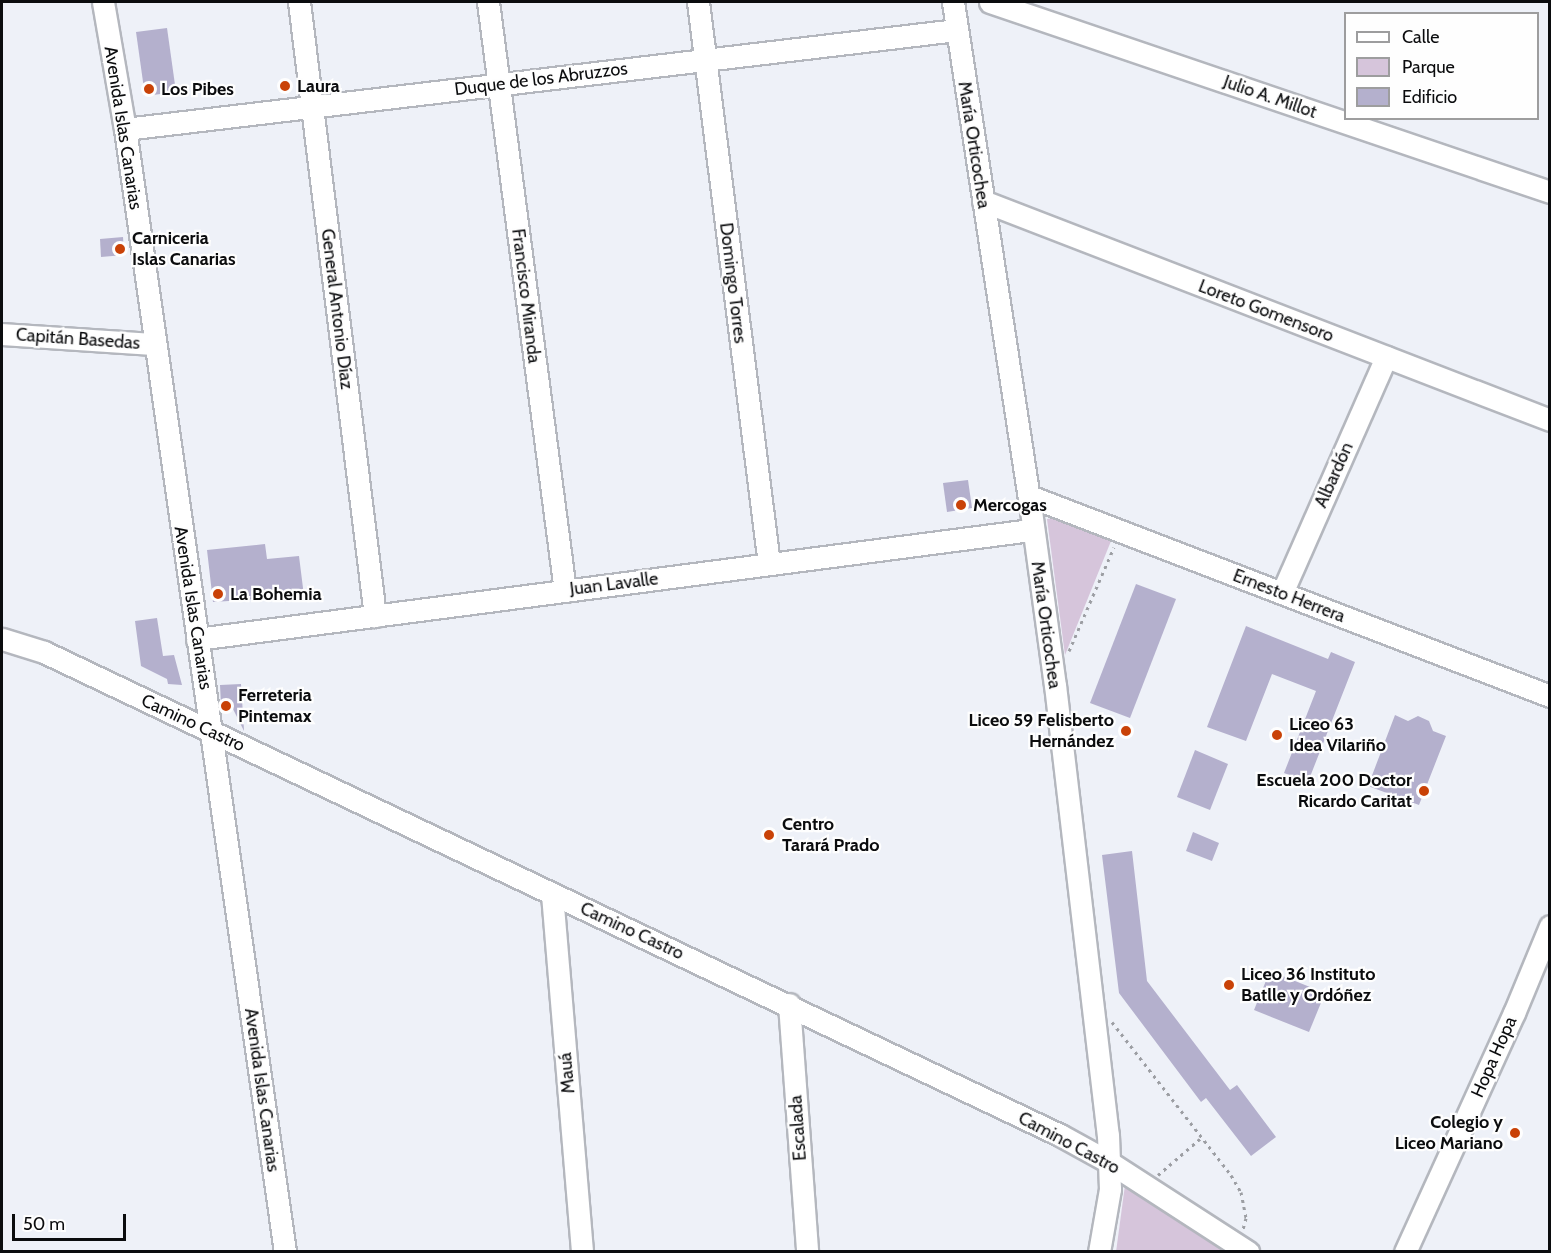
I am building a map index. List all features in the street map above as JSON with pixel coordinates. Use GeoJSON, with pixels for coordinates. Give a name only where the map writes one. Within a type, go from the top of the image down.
{"type":"FeatureCollection","features":[{"type":"Feature","properties":{"kind":"street","name":"Avenida Islas Canarias"},"geometry":{"type":"LineString","coordinates":[[104,2],[125,129],[285,1251]]}},
{"type":"Feature","properties":{"kind":"street","name":"General Antonio Díaz"},"geometry":{"type":"LineString","coordinates":[[298,2],[375,616]]}},
{"type":"Feature","properties":{"kind":"street","name":"Francisco Miranda"},"geometry":{"type":"LineString","coordinates":[[488,2],[564,591]]}},
{"type":"Feature","properties":{"kind":"street","name":"Domingo Torres"},"geometry":{"type":"LineString","coordinates":[[698,2],[769,564]]}},
{"type":"Feature","properties":{"kind":"street","name":"María Orticochea"},"geometry":{"type":"LineString","coordinates":[[953,2],[1029,496],[1054,685],[1109,1162],[1110,1189],[1100,1251]]}},
{"type":"Feature","properties":{"kind":"street","name":"Julio A. Millot"},"geometry":{"type":"LineString","coordinates":[[990,2],[1550,192]]}},
{"type":"Feature","properties":{"kind":"street","name":"Duque de los Abruzzos"},"geometry":{"type":"LineString","coordinates":[[125,129],[957,30]]}},
{"type":"Feature","properties":{"kind":"street","name":"Loreto Gomensoro"},"geometry":{"type":"LineString","coordinates":[[983,201],[1550,420]]}},
{"type":"Feature","properties":{"kind":"street","name":"Capitán Basedas"},"geometry":{"type":"LineString","coordinates":[[2,334],[154,344]]}},
{"type":"Feature","properties":{"kind":"street","name":"Albardón"},"geometry":{"type":"LineString","coordinates":[[1282,593],[1386,357]]}},
{"type":"Feature","properties":{"kind":"street","name":"Ernesto Herrera"},"geometry":{"type":"LineString","coordinates":[[1029,496],[1550,696]]}},
{"type":"Feature","properties":{"kind":"street","name":"Juan Lavalle"},"geometry":{"type":"LineString","coordinates":[[197,639],[1032,530]]}},
{"type":"Feature","properties":{"kind":"street","name":"Camino Castro"},"geometry":{"type":"LineString","coordinates":[[2,639],[44,652],[789,1004],[1049,1130],[1109,1162],[1243,1248]]}},
{"type":"Feature","properties":{"kind":"street","name":"Mauá"},"geometry":{"type":"LineString","coordinates":[[552,894],[582,1251]]}},
{"type":"Feature","properties":{"kind":"street","name":"Hopa Hopa"},"geometry":{"type":"LineString","coordinates":[[1405,1251],[1514,1013],[1550,926]]}},
{"type":"Feature","properties":{"kind":"street","name":"Escalada"},"geometry":{"type":"LineString","coordinates":[[789,1004],[807,1251]]}},
{"type":"Feature","properties":{"kind":"path"},"geometry":{"type":"LineString","coordinates":[[1069,652],[1120,531]]}},
{"type":"Feature","properties":{"kind":"path"},"geometry":{"type":"LineString","coordinates":[[1092,1009],[1111,1021],[1231,1175],[1241,1192],[1246,1218],[1243,1248]]}},
{"type":"Feature","properties":{"kind":"path"},"geometry":{"type":"LineString","coordinates":[[1145,1185],[1202,1137]]}},
{"type":"Feature","properties":{"kind":"green space"},"geometry":{"type":"Polygon","coordinates":[[[1053,518],[1111,541],[1065,655],[1047,519],[1053,518]]]}},
{"type":"Feature","properties":{"kind":"green space"},"geometry":{"type":"Polygon","coordinates":[[[1134,1183],[1238,1252],[1116,1252],[1125,1185],[1134,1183]]]}},
{"type":"Feature","properties":{"kind":"building"},"geometry":{"type":"Polygon","coordinates":[[[167,28],[176,92],[145,96],[136,32],[167,28]]]}},
{"type":"Feature","properties":{"kind":"building"},"geometry":{"type":"Polygon","coordinates":[[[123,237],[124,255],[101,257],[100,239],[123,237]]]}},
{"type":"Feature","properties":{"kind":"building"},"geometry":{"type":"Polygon","coordinates":[[[968,480],[972,508],[947,512],[943,483],[968,480]]]}},
{"type":"Feature","properties":{"kind":"building"},"geometry":{"type":"Polygon","coordinates":[[[265,544],[267,559],[299,556],[304,596],[213,602],[207,550],[265,544]]]}},
{"type":"Feature","properties":{"kind":"building"},"geometry":{"type":"Polygon","coordinates":[[[1136,584],[1176,599],[1130,718],[1090,703],[1136,584]]]}},
{"type":"Feature","properties":{"kind":"building"},"geometry":{"type":"Polygon","coordinates":[[[157,618],[163,656],[174,655],[182,685],[168,684],[167,679],[141,666],[135,621],[157,618]]]}},
{"type":"Feature","properties":{"kind":"building"},"geometry":{"type":"Polygon","coordinates":[[[1246,626],[1328,659],[1331,652],[1355,662],[1308,782],[1284,773],[1316,691],[1272,674],[1246,741],[1207,727],[1246,626]]]}},
{"type":"Feature","properties":{"kind":"building"},"geometry":{"type":"Polygon","coordinates":[[[241,684],[244,731],[232,707],[225,711],[221,705],[220,685],[241,684]]]}},
{"type":"Feature","properties":{"kind":"building"},"geometry":{"type":"Polygon","coordinates":[[[1395,715],[1408,721],[1418,716],[1429,721],[1433,731],[1446,736],[1419,805],[1368,786],[1395,715]]]}},
{"type":"Feature","properties":{"kind":"building"},"geometry":{"type":"Polygon","coordinates":[[[1195,750],[1228,764],[1210,810],[1177,797],[1195,750]]]}},
{"type":"Feature","properties":{"kind":"building"},"geometry":{"type":"Polygon","coordinates":[[[1193,832],[1219,843],[1212,861],[1186,851],[1193,832]]]}},
{"type":"Feature","properties":{"kind":"building"},"geometry":{"type":"Polygon","coordinates":[[[1132,851],[1147,981],[1230,1090],[1237,1085],[1276,1137],[1251,1156],[1206,1098],[1201,1102],[1119,993],[1102,855],[1132,851]]]}},
{"type":"Feature","properties":{"kind":"building"},"geometry":{"type":"Polygon","coordinates":[[[1270,971],[1325,993],[1309,1032],[1254,1010],[1270,971]]]}},
{"type":"Feature","properties":{"kind":"place","name":"Laura"},"geometry":{"type":"Point","coordinates":[285,86]}},
{"type":"Feature","properties":{"kind":"place","name":"Los Pibes"},"geometry":{"type":"Point","coordinates":[149,89]}},
{"type":"Feature","properties":{"kind":"place","name":"Carniceria Islas Canarias"},"geometry":{"type":"Point","coordinates":[120,249]}},
{"type":"Feature","properties":{"kind":"place","name":"Mercogas"},"geometry":{"type":"Point","coordinates":[961,505]}},
{"type":"Feature","properties":{"kind":"place","name":"La Bohemia"},"geometry":{"type":"Point","coordinates":[218,594]}},
{"type":"Feature","properties":{"kind":"place","name":"Ferreteria Pintemax"},"geometry":{"type":"Point","coordinates":[226,706]}},
{"type":"Feature","properties":{"kind":"place","name":"Liceo 59 Felisberto Hernández"},"geometry":{"type":"Point","coordinates":[1126,731]}},
{"type":"Feature","properties":{"kind":"place","name":"Liceo 63 Idea Vilariño"},"geometry":{"type":"Point","coordinates":[1277,735]}},
{"type":"Feature","properties":{"kind":"place","name":"Escuela 200 Doctor Ricardo Caritat"},"geometry":{"type":"Point","coordinates":[1424,791]}},
{"type":"Feature","properties":{"kind":"place","name":"Centro Tarará Prado"},"geometry":{"type":"Point","coordinates":[769,835]}},
{"type":"Feature","properties":{"kind":"place","name":"Liceo 36 Instituto Batlle y Ordóñez"},"geometry":{"type":"Point","coordinates":[1229,985]}},
{"type":"Feature","properties":{"kind":"place","name":"Colegio y Liceo Mariano"},"geometry":{"type":"Point","coordinates":[1515,1133]}}]}
